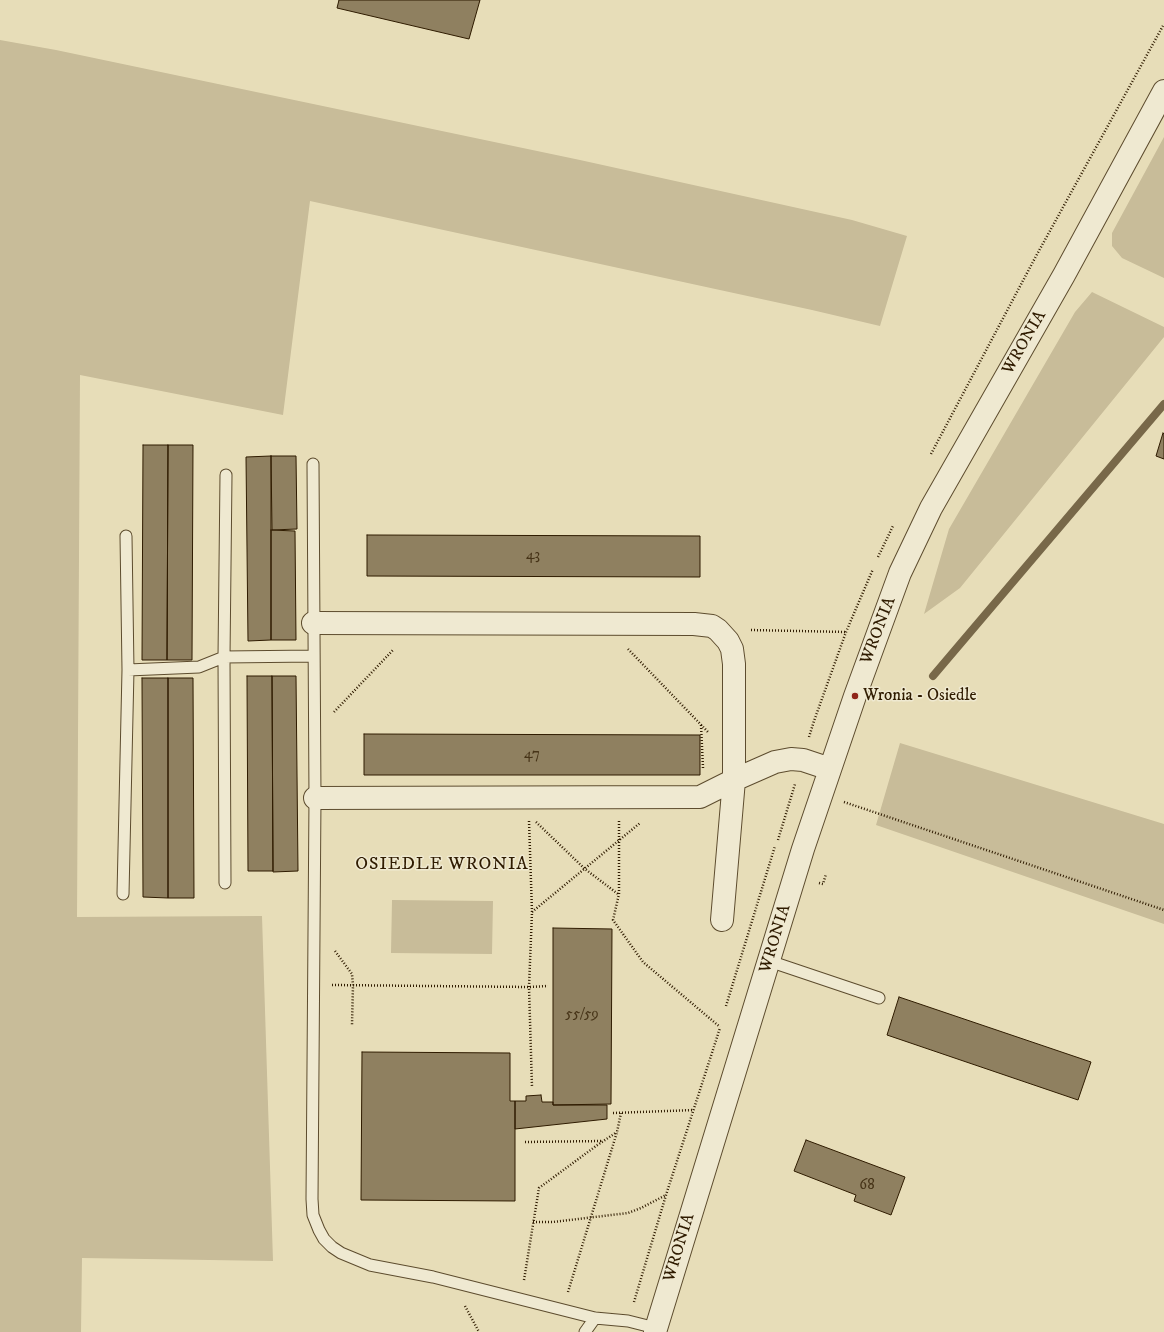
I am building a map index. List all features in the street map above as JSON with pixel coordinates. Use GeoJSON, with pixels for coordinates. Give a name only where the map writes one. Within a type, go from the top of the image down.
{"type":"FeatureCollection","features":[{"type":"Feature","properties":{"kind":"street","name":"WRONIA"},"geometry":{"type":"LineString","coordinates":[[655,1330],[821,795],[857,689],[900,573],[930,508],[1064,275],[1164,91]]}},
{"type":"Feature","properties":{"kind":"street"},"geometry":{"type":"LineString","coordinates":[[314,623],[694,624],[712,626],[718,630],[728,641],[732,649],[734,664],[734,780],[722,920]]}},
{"type":"Feature","properties":{"kind":"street"},"geometry":{"type":"LineString","coordinates":[[315,798],[529,806],[617,797],[700,797],[775,762],[791,759],[803,760],[830,769]]}},
{"type":"Feature","properties":{"kind":"lane","name":"WRONIA"},"geometry":{"type":"LineString","coordinates":[[313,464],[315,798],[312,1199],[313,1215],[318,1230],[332,1247],[341,1253],[370,1265],[433,1277],[596,1318],[628,1322],[655,1330]]}},
{"type":"Feature","properties":{"kind":"lane"},"geometry":{"type":"LineString","coordinates":[[225,883],[224,657],[226,475]]}},
{"type":"Feature","properties":{"kind":"lane"},"geometry":{"type":"LineString","coordinates":[[122,894],[128,670],[126,536]]}},
{"type":"Feature","properties":{"kind":"lane"},"geometry":{"type":"LineString","coordinates":[[128,670],[199,667],[224,657],[314,656]]}},
{"type":"Feature","properties":{"kind":"lane"},"geometry":{"type":"LineString","coordinates":[[769,961],[879,998]]}},
{"type":"Feature","properties":{"kind":"lane"},"geometry":{"type":"LineString","coordinates":[[585,1332],[596,1318]]}},
{"type":"Feature","properties":{"kind":"path"},"geometry":{"type":"LineString","coordinates":[[624,623],[623,641],[628,649],[701,725],[722,744],[734,745]]}},
{"type":"Feature","properties":{"kind":"path"},"geometry":{"type":"LineString","coordinates":[[330,716],[417,624]]}},
{"type":"Feature","properties":{"kind":"path"},"geometry":{"type":"LineString","coordinates":[[718,630],[846,632]]}},
{"type":"Feature","properties":{"kind":"path"},"geometry":{"type":"LineString","coordinates":[[701,725],[703,769]]}},
{"type":"Feature","properties":{"kind":"path"},"geometry":{"type":"LineString","coordinates":[[821,795],[1164,910]]}},
{"type":"Feature","properties":{"kind":"path"},"geometry":{"type":"LineString","coordinates":[[617,797],[619,894],[613,920],[643,962],[720,1027]]}},
{"type":"Feature","properties":{"kind":"path"},"geometry":{"type":"LineString","coordinates":[[529,806],[585,869],[619,894]]}},
{"type":"Feature","properties":{"kind":"path"},"geometry":{"type":"LineString","coordinates":[[529,806],[532,912],[529,987],[532,1087]]}},
{"type":"Feature","properties":{"kind":"path"},"geometry":{"type":"LineString","coordinates":[[532,912],[642,821]]}},
{"type":"Feature","properties":{"kind":"path"},"geometry":{"type":"LineString","coordinates":[[313,985],[548,986]]}},
{"type":"Feature","properties":{"kind":"path"},"geometry":{"type":"LineString","coordinates":[[613,1113],[694,1110]]}},
{"type":"Feature","properties":{"kind":"path"},"geometry":{"type":"LineString","coordinates":[[563,1310],[617,1132],[621,1113]]}},
{"type":"Feature","properties":{"kind":"path"},"geometry":{"type":"LineString","coordinates":[[521,1299],[538,1188],[617,1132]]}},
{"type":"Feature","properties":{"kind":"path"},"geometry":{"type":"LineString","coordinates":[[525,1142],[604,1141]]}},
{"type":"Feature","properties":{"kind":"path"},"geometry":{"type":"LineString","coordinates":[[533,1222],[553,1222],[628,1212],[641,1208],[666,1195]]}},
{"type":"Feature","properties":{"kind":"shaded area"},"geometry":{"type":"Polygon","coordinates":[[[0,40],[56,50],[580,160],[852,220],[907,236],[880,326],[310,201],[283,415],[80,375],[77,917],[262,916],[273,1261],[82,1258],[81,1332],[0,1332],[0,40]]]}},
{"type":"Feature","properties":{"kind":"shaded area"},"geometry":{"type":"Polygon","coordinates":[[[1164,137],[1164,278],[1122,258],[1112,246],[1112,233],[1164,137]]]}},
{"type":"Feature","properties":{"kind":"shaded area"},"geometry":{"type":"Polygon","coordinates":[[[1092,292],[1164,327],[1164,337],[960,588],[924,614],[949,529],[1075,312],[1092,292]]]}},
{"type":"Feature","properties":{"kind":"shaded area"},"geometry":{"type":"Polygon","coordinates":[[[900,743],[1164,824],[1164,924],[876,825],[900,743]]]}},
{"type":"Feature","properties":{"kind":"shaded area"},"geometry":{"type":"Polygon","coordinates":[[[392,900],[493,901],[492,954],[391,953],[392,900]]]}},
{"type":"Feature","properties":{"kind":"building"},"geometry":{"type":"Polygon","coordinates":[[[339,0],[480,0],[469,39],[337,8],[339,0]]]}},
{"type":"Feature","properties":{"kind":"building"},"geometry":{"type":"Polygon","coordinates":[[[1163,433],[1164,434],[1164,459],[1156,456],[1163,433]]]}},
{"type":"Feature","properties":{"kind":"building"},"geometry":{"type":"Polygon","coordinates":[[[143,445],[168,445],[167,660],[142,660],[143,445]]]}},
{"type":"Feature","properties":{"kind":"building"},"geometry":{"type":"Polygon","coordinates":[[[168,445],[193,445],[192,660],[167,660],[168,445]]]}},
{"type":"Feature","properties":{"kind":"building"},"geometry":{"type":"Polygon","coordinates":[[[271,456],[271,640],[248,641],[246,457],[271,456]]]}},
{"type":"Feature","properties":{"kind":"building"},"geometry":{"type":"Polygon","coordinates":[[[271,456],[296,456],[297,529],[272,530],[271,456]]]}},
{"type":"Feature","properties":{"kind":"building"},"geometry":{"type":"Polygon","coordinates":[[[271,530],[295,531],[296,640],[271,640],[271,530]]]}},
{"type":"Feature","properties":{"kind":"building"},"geometry":{"type":"Polygon","coordinates":[[[367,535],[700,536],[700,577],[367,576],[367,535]]]}},
{"type":"Feature","properties":{"kind":"building"},"geometry":{"type":"Polygon","coordinates":[[[247,676],[272,676],[273,871],[248,871],[247,676]]]}},
{"type":"Feature","properties":{"kind":"building"},"geometry":{"type":"Polygon","coordinates":[[[272,676],[296,676],[298,871],[273,872],[272,676]]]}},
{"type":"Feature","properties":{"kind":"building"},"geometry":{"type":"Polygon","coordinates":[[[142,678],[168,678],[168,898],[143,897],[142,678]]]}},
{"type":"Feature","properties":{"kind":"building"},"geometry":{"type":"Polygon","coordinates":[[[168,678],[193,678],[194,898],[168,898],[168,678]]]}},
{"type":"Feature","properties":{"kind":"building"},"geometry":{"type":"Polygon","coordinates":[[[364,734],[700,735],[700,775],[364,775],[364,734]]]}},
{"type":"Feature","properties":{"kind":"building"},"geometry":{"type":"Polygon","coordinates":[[[553,928],[612,929],[611,1104],[553,1105],[553,928]]]}},
{"type":"Feature","properties":{"kind":"building"},"geometry":{"type":"Polygon","coordinates":[[[899,997],[1091,1062],[1078,1100],[887,1035],[899,997]]]}},
{"type":"Feature","properties":{"kind":"building"},"geometry":{"type":"Polygon","coordinates":[[[362,1052],[510,1053],[510,1101],[515,1101],[515,1201],[361,1200],[362,1052]]]}},
{"type":"Feature","properties":{"kind":"building"},"geometry":{"type":"Polygon","coordinates":[[[541,1095],[542,1102],[553,1102],[553,1105],[607,1105],[607,1119],[515,1129],[515,1101],[526,1101],[526,1096],[541,1095]]]}},
{"type":"Feature","properties":{"kind":"building"},"geometry":{"type":"Polygon","coordinates":[[[806,1140],[905,1177],[891,1215],[854,1201],[856,1195],[794,1171],[806,1140]]]}},
{"type":"Feature","properties":{"kind":"waterway"},"geometry":{"type":"LineString","coordinates":[[933,676],[1164,404]]}},
{"type":"Feature","properties":{"kind":"place","name":"Wronia - Osiedle"},"geometry":{"type":"Point","coordinates":[855,696]}},
{"type":"Feature","properties":{"kind":"district","name":"OSIEDLE WRONIA"},"geometry":{"type":"Point","coordinates":[442,865]}}]}
